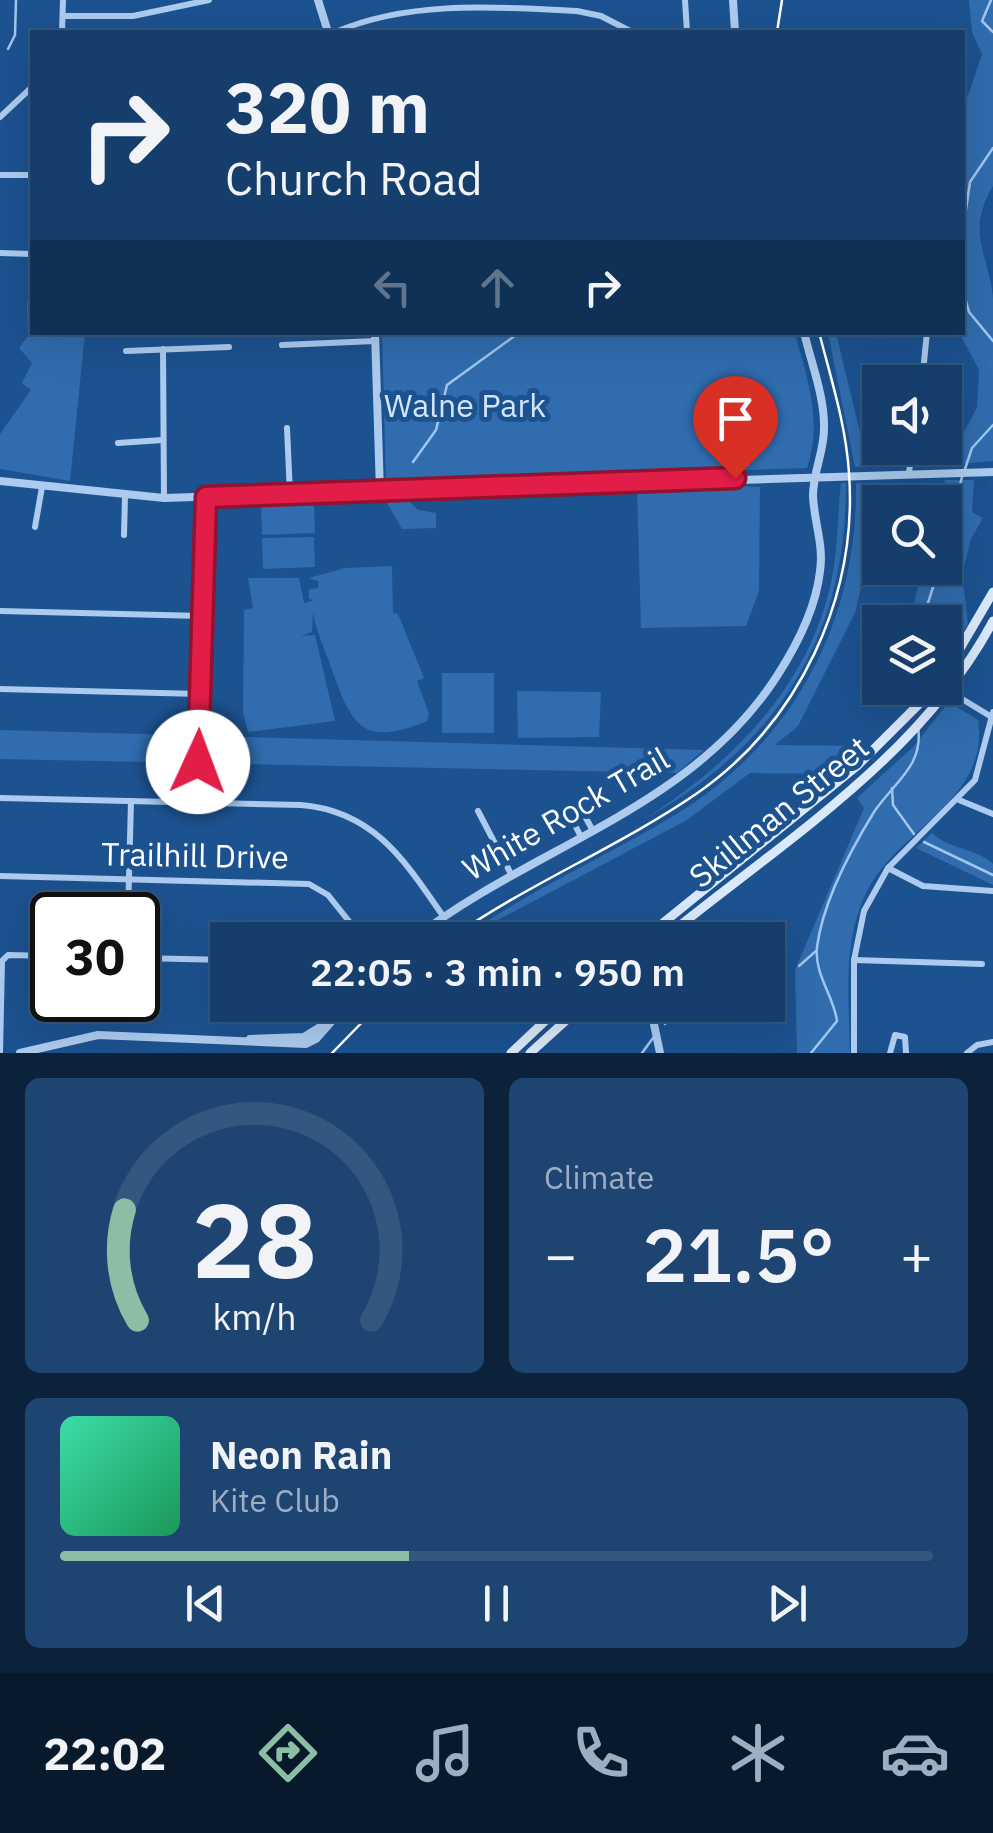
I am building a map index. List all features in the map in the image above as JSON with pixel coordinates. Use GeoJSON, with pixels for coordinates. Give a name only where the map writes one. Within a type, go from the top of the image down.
{"type":"FeatureCollection","features":[{"type":"Feature","properties":{"kind":"main road"},"geometry":{"type":"LineString","coordinates":[[962,649],[993,592]]}},
{"type":"Feature","properties":{"kind":"main road","name":"Skillman Street"},"geometry":{"type":"LineString","coordinates":[[962,669],[993,621]]}},
{"type":"Feature","properties":{"kind":"main road","name":"Skillman Street"},"geometry":{"type":"LineString","coordinates":[[664,922],[891,736],[919,705]]}},
{"type":"Feature","properties":{"kind":"main road","name":"Skillman Street"},"geometry":{"type":"LineString","coordinates":[[684,922],[882,760],[935,705]]}},
{"type":"Feature","properties":{"kind":"main road"},"geometry":{"type":"LineString","coordinates":[[806,807],[814,818]]}},
{"type":"Feature","properties":{"kind":"main road"},"geometry":{"type":"LineString","coordinates":[[511,1053],[544,1022]]}},
{"type":"Feature","properties":{"kind":"main road"},"geometry":{"type":"LineString","coordinates":[[530,1053],[565,1022]]}},
{"type":"Feature","properties":{"kind":"street"},"geometry":{"type":"LineString","coordinates":[[62,30],[63,0]]}},
{"type":"Feature","properties":{"kind":"street"},"geometry":{"type":"LineString","coordinates":[[63,16],[133,16],[209,0]]}},
{"type":"Feature","properties":{"kind":"street"},"geometry":{"type":"LineString","coordinates":[[318,0],[327,30]]}},
{"type":"Feature","properties":{"kind":"street"},"geometry":{"type":"LineString","coordinates":[[685,0],[686,30]]}},
{"type":"Feature","properties":{"kind":"street"},"geometry":{"type":"LineString","coordinates":[[734,0],[736,30]]}},
{"type":"Feature","properties":{"kind":"street"},"geometry":{"type":"LineString","coordinates":[[341,30],[386,13],[419,9],[577,11],[601,16],[628,30]]}},
{"type":"Feature","properties":{"kind":"street"},"geometry":{"type":"LineString","coordinates":[[0,117],[30,88]]}},
{"type":"Feature","properties":{"kind":"street"},"geometry":{"type":"LineString","coordinates":[[0,174],[30,175]]}},
{"type":"Feature","properties":{"kind":"street"},"geometry":{"type":"LineString","coordinates":[[0,254],[30,254]]}},
{"type":"Feature","properties":{"kind":"street","name":"White Rock Trail"},"geometry":{"type":"LineString","coordinates":[[434,922],[511,874],[668,788],[716,751],[750,716],[788,658],[820,576],[813,476],[824,424],[805,335]]}},
{"type":"Feature","properties":{"kind":"street"},"geometry":{"type":"LineString","coordinates":[[924,365],[927,335]]}},
{"type":"Feature","properties":{"kind":"street"},"geometry":{"type":"LineString","coordinates":[[282,345],[375,337],[380,492]]}},
{"type":"Feature","properties":{"kind":"street"},"geometry":{"type":"LineString","coordinates":[[126,350],[229,347]]}},
{"type":"Feature","properties":{"kind":"street"},"geometry":{"type":"LineString","coordinates":[[163,349],[164,498]]}},
{"type":"Feature","properties":{"kind":"street"},"geometry":{"type":"LineString","coordinates":[[287,428],[290,494]]}},
{"type":"Feature","properties":{"kind":"street"},"geometry":{"type":"LineString","coordinates":[[118,442],[163,440]]}},
{"type":"Feature","properties":{"kind":"street"},"geometry":{"type":"LineString","coordinates":[[908,473],[909,465]]}},
{"type":"Feature","properties":{"kind":"street"},"geometry":{"type":"LineString","coordinates":[[0,481],[164,498],[993,472]]}},
{"type":"Feature","properties":{"kind":"street"},"geometry":{"type":"LineString","coordinates":[[35,527],[42,487]]}},
{"type":"Feature","properties":{"kind":"street"},"geometry":{"type":"LineString","coordinates":[[124,535],[125,496]]}},
{"type":"Feature","properties":{"kind":"street"},"geometry":{"type":"LineString","coordinates":[[197,802],[206,497]]}},
{"type":"Feature","properties":{"kind":"street"},"geometry":{"type":"LineString","coordinates":[[0,611],[202,616]]}},
{"type":"Feature","properties":{"kind":"street"},"geometry":{"type":"LineString","coordinates":[[0,689],[200,694]]}},
{"type":"Feature","properties":{"kind":"street"},"geometry":{"type":"LineString","coordinates":[[854,1053],[854,960],[864,911],[888,868],[975,780],[984,752],[991,714],[962,701]]}},
{"type":"Feature","properties":{"kind":"street"},"geometry":{"type":"LineString","coordinates":[[0,798],[317,806],[354,818],[391,844],[442,916]]}},
{"type":"Feature","properties":{"kind":"street"},"geometry":{"type":"LineString","coordinates":[[959,800],[993,814]]}},
{"type":"Feature","properties":{"kind":"street"},"geometry":{"type":"LineString","coordinates":[[129,892],[130,801]]}},
{"type":"Feature","properties":{"kind":"street"},"geometry":{"type":"LineString","coordinates":[[581,837],[570,815],[573,806],[582,809],[594,831]]}},
{"type":"Feature","properties":{"kind":"street"},"geometry":{"type":"LineString","coordinates":[[478,811],[511,874]]}},
{"type":"Feature","properties":{"kind":"street"},"geometry":{"type":"LineString","coordinates":[[888,868],[923,886],[993,891]]}},
{"type":"Feature","properties":{"kind":"street","name":"Trailhill Drive"},"geometry":{"type":"LineString","coordinates":[[0,876],[309,884],[328,895],[350,922]]}},
{"type":"Feature","properties":{"kind":"street"},"geometry":{"type":"LineString","coordinates":[[0,1053],[2,961],[12,955],[30,955]]}},
{"type":"Feature","properties":{"kind":"street"},"geometry":{"type":"LineString","coordinates":[[160,958],[210,960]]}},
{"type":"Feature","properties":{"kind":"street"},"geometry":{"type":"LineString","coordinates":[[854,960],[982,964]]}},
{"type":"Feature","properties":{"kind":"street"},"geometry":{"type":"LineString","coordinates":[[20,1053],[98,1036],[300,1041],[316,1039],[329,1022]]}},
{"type":"Feature","properties":{"kind":"street"},"geometry":{"type":"LineString","coordinates":[[654,1022],[660,1053]]}},
{"type":"Feature","properties":{"kind":"street"},"geometry":{"type":"LineString","coordinates":[[890,1053],[895,1035],[905,1037],[906,1053]]}},
{"type":"Feature","properties":{"kind":"street"},"geometry":{"type":"LineString","coordinates":[[967,1053],[977,1045],[993,1042]]}},
{"type":"Feature","properties":{"kind":"green space"},"geometry":{"type":"Polygon","coordinates":[[[969,0],[993,0],[993,186],[985,202],[980,230],[993,298],[993,461],[962,464],[962,436],[977,407],[979,370],[961,336],[965,335],[965,104],[982,54],[972,32],[969,0]]]}},
{"type":"Feature","properties":{"kind":"green space"},"geometry":{"type":"Polygon","coordinates":[[[27,300],[30,335],[85,335],[70,481],[0,469],[0,434],[31,390],[22,383],[32,363],[19,348],[28,336],[27,300]]]}},
{"type":"Feature","properties":{"kind":"green space","name":"Walne Park"},"geometry":{"type":"Polygon","coordinates":[[[382,335],[796,335],[813,416],[807,468],[386,483],[382,335]]]}},
{"type":"Feature","properties":{"kind":"green space"},"geometry":{"type":"Polygon","coordinates":[[[828,335],[836,335],[862,441],[862,465],[868,466],[855,467],[828,335]]]}},
{"type":"Feature","properties":{"kind":"green space"},"geometry":{"type":"Polygon","coordinates":[[[945,480],[974,480],[972,512],[983,518],[971,539],[962,575],[962,485],[944,485],[945,480]]]}},
{"type":"Feature","properties":{"kind":"green space"},"geometry":{"type":"Polygon","coordinates":[[[841,483],[846,483],[843,539],[833,591],[817,638],[795,682],[766,722],[731,758],[690,791],[643,820],[733,750],[782,694],[801,662],[817,628],[832,578],[841,483]]]}},
{"type":"Feature","properties":{"kind":"green space"},"geometry":{"type":"Polygon","coordinates":[[[856,483],[874,483],[862,485],[862,583],[855,613],[798,726],[775,745],[868,746],[838,774],[750,773],[687,820],[494,922],[487,922],[670,818],[713,789],[751,755],[810,676],[830,632],[845,584],[854,535],[856,483]]]}},
{"type":"Feature","properties":{"kind":"green space"},"geometry":{"type":"Polygon","coordinates":[[[760,487],[759,591],[746,626],[641,628],[637,488],[760,487]]]}},
{"type":"Feature","properties":{"kind":"green space"},"geometry":{"type":"Polygon","coordinates":[[[406,498],[418,510],[436,513],[436,528],[402,529],[386,501],[406,498]]]}},
{"type":"Feature","properties":{"kind":"green space"},"geometry":{"type":"Polygon","coordinates":[[[314,503],[315,533],[262,535],[261,504],[314,503]]]}},
{"type":"Feature","properties":{"kind":"green space"},"geometry":{"type":"Polygon","coordinates":[[[314,537],[315,567],[263,569],[262,538],[314,537]]]}},
{"type":"Feature","properties":{"kind":"green space"},"geometry":{"type":"Polygon","coordinates":[[[392,566],[393,613],[398,614],[424,678],[417,681],[429,714],[427,721],[388,732],[363,727],[339,690],[313,612],[312,632],[301,636],[315,635],[335,721],[248,732],[243,712],[244,610],[253,608],[248,578],[299,578],[304,603],[314,600],[309,599],[309,589],[318,588],[318,581],[309,578],[345,568],[392,566]]]}},
{"type":"Feature","properties":{"kind":"green space"},"geometry":{"type":"Polygon","coordinates":[[[962,575],[968,624],[962,633],[962,605],[914,605],[918,585],[962,585],[962,575]]]}},
{"type":"Feature","properties":{"kind":"green space"},"geometry":{"type":"Polygon","coordinates":[[[442,673],[494,673],[494,733],[442,733],[442,673]]]}},
{"type":"Feature","properties":{"kind":"green space"},"geometry":{"type":"Polygon","coordinates":[[[517,691],[601,692],[599,737],[518,738],[517,691]]]}},
{"type":"Feature","properties":{"kind":"green space"},"geometry":{"type":"Polygon","coordinates":[[[947,705],[954,705],[978,720],[978,748],[970,772],[938,813],[880,871],[858,912],[850,952],[850,1053],[797,1053],[795,970],[864,808],[857,798],[913,747],[947,705]]]}},
{"type":"Feature","properties":{"kind":"green space"},"geometry":{"type":"Polygon","coordinates":[[[0,730],[704,750],[677,773],[0,759],[0,730]]]}},
{"type":"Feature","properties":{"kind":"green space"},"geometry":{"type":"Polygon","coordinates":[[[932,833],[993,864],[993,885],[916,848],[932,833]]]}},
{"type":"Feature","properties":{"kind":"waterway"},"geometry":{"type":"LineString","coordinates":[[8,49],[15,35],[16,0]]}},
{"type":"Feature","properties":{"kind":"waterway"},"geometry":{"type":"LineString","coordinates":[[991,0],[982,21],[993,32]]}},
{"type":"Feature","properties":{"kind":"waterway"},"geometry":{"type":"LineString","coordinates":[[965,216],[970,182],[993,148]]}},
{"type":"Feature","properties":{"kind":"waterway"},"geometry":{"type":"LineString","coordinates":[[965,298],[969,312],[993,341]]}},
{"type":"Feature","properties":{"kind":"waterway"},"geometry":{"type":"LineString","coordinates":[[413,462],[436,430],[447,385],[516,335]]}},
{"type":"Feature","properties":{"kind":"waterway"},"geometry":{"type":"LineString","coordinates":[[965,469],[972,448],[993,425]]}},
{"type":"Feature","properties":{"kind":"waterway"},"geometry":{"type":"LineString","coordinates":[[960,485],[962,477]]}},
{"type":"Feature","properties":{"kind":"waterway"},"geometry":{"type":"LineString","coordinates":[[927,605],[934,585]]}},
{"type":"Feature","properties":{"kind":"waterway"},"geometry":{"type":"LineString","coordinates":[[811,1053],[837,1021],[817,957],[825,912],[865,827],[912,763],[919,741],[918,727]]}},
{"type":"Feature","properties":{"kind":"waterway"},"geometry":{"type":"LineString","coordinates":[[892,788],[893,805],[914,834]]}},
{"type":"Feature","properties":{"kind":"waterway"},"geometry":{"type":"LineString","coordinates":[[924,842],[993,875]]}},
{"type":"Feature","properties":{"kind":"waterway"},"geometry":{"type":"LineString","coordinates":[[799,966],[816,951]]}},
{"type":"Feature","properties":{"kind":"waterway"},"geometry":{"type":"LineString","coordinates":[[642,1053],[653,1038]]}},
{"type":"Feature","properties":{"kind":"tram line"},"geometry":{"type":"LineString","coordinates":[[777,30],[782,0]]}},
{"type":"Feature","properties":{"kind":"tram line"},"geometry":{"type":"LineString","coordinates":[[475,922],[696,794],[733,765],[792,694],[832,610],[849,519],[845,437],[820,335]]}},
{"type":"Feature","properties":{"kind":"tram line"},"geometry":{"type":"LineString","coordinates":[[332,1053],[362,1022]]}},
{"type":"Feature","properties":{"kind":"route"},"geometry":{"type":"LineString","coordinates":[[198,762],[206,497],[735,478]]}}]}
